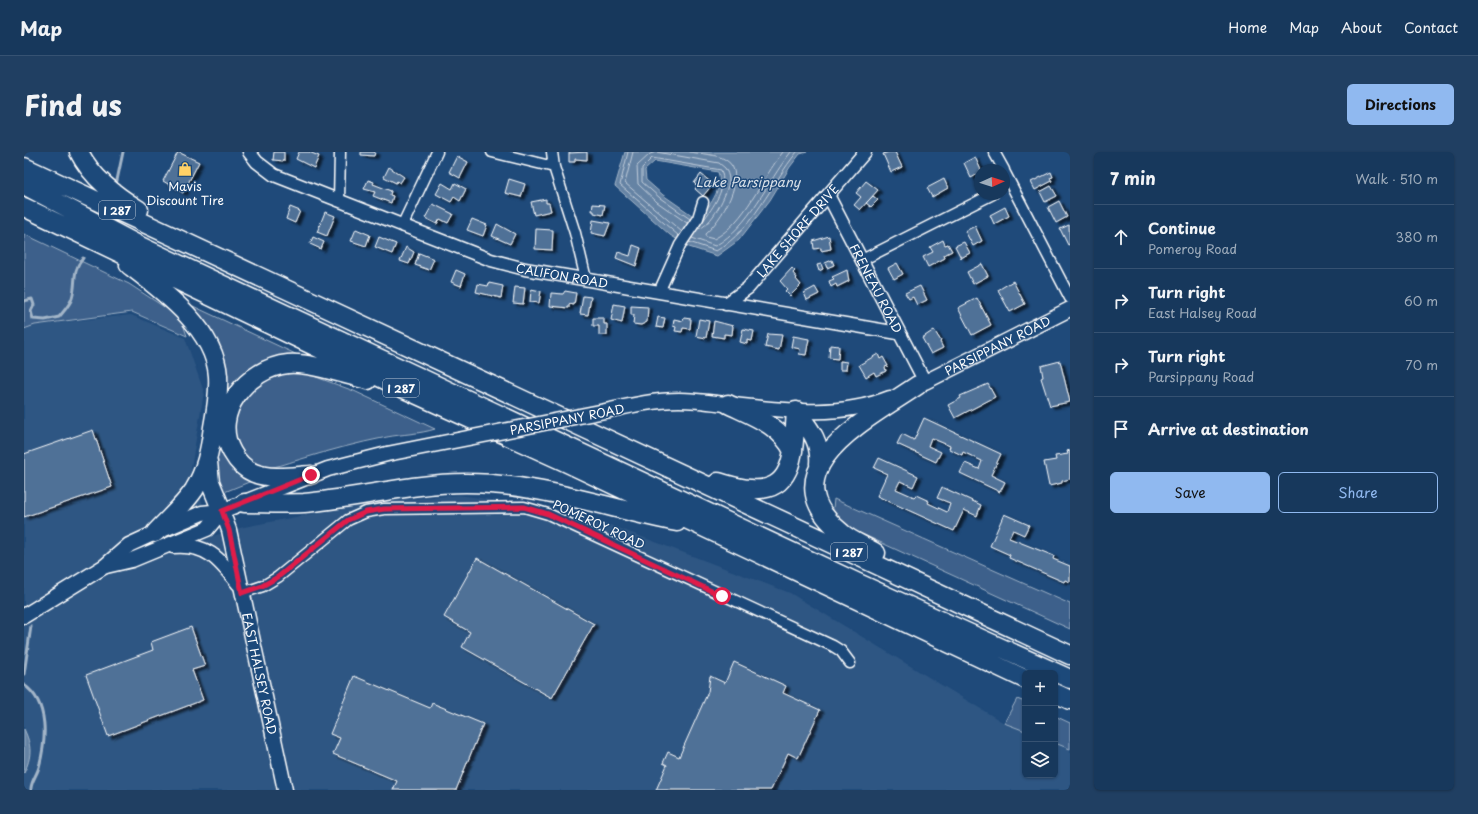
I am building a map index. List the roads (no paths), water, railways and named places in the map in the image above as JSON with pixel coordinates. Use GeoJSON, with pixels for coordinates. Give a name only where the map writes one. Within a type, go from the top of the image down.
{"type":"FeatureCollection","features":[{"type":"Feature","properties":{"kind":"highway"},"geometry":{"type":"LineString","coordinates":[[79,152],[97,178],[120,199],[210,254]]}},
{"type":"Feature","properties":{"kind":"highway","name":"I 287"},"geometry":{"type":"LineString","coordinates":[[24,167],[688,476],[1070,656]]}},
{"type":"Feature","properties":{"kind":"highway"},"geometry":{"type":"LineString","coordinates":[[24,185],[142,247],[858,583],[1070,680]]}},
{"type":"Feature","properties":{"kind":"highway","name":"I 287"},"geometry":{"type":"LineString","coordinates":[[24,207],[100,242],[402,388],[705,528],[1022,678]]}},
{"type":"Feature","properties":{"kind":"highway"},"geometry":{"type":"LineString","coordinates":[[100,242],[159,288],[177,305],[202,335],[211,351],[218,376],[218,388],[208,462],[210,482],[222,511]]}},
{"type":"Feature","properties":{"kind":"highway"},"geometry":{"type":"LineString","coordinates":[[311,475],[264,476],[246,469],[235,458],[227,438],[227,419],[231,405],[245,385],[264,370],[289,364],[302,364],[402,388]]}},
{"type":"Feature","properties":{"kind":"highway"},"geometry":{"type":"LineString","coordinates":[[820,464],[840,442],[867,420],[921,384]]}},
{"type":"Feature","properties":{"kind":"highway"},"geometry":{"type":"LineString","coordinates":[[728,404],[763,421],[780,432],[788,441],[793,451]]}},
{"type":"Feature","properties":{"kind":"highway"},"geometry":{"type":"LineString","coordinates":[[688,476],[750,489],[763,489],[775,485],[784,477],[790,466],[793,451],[796,411]]}},
{"type":"Feature","properties":{"kind":"highway"},"geometry":{"type":"LineString","coordinates":[[796,411],[816,439],[820,454],[820,464],[814,484],[816,501],[825,517],[843,534],[1011,628]]}},
{"type":"Feature","properties":{"kind":"highway"},"geometry":{"type":"LineString","coordinates":[[160,540],[193,492],[208,462]]}},
{"type":"Feature","properties":{"kind":"highway"},"geometry":{"type":"LineString","coordinates":[[244,503],[304,503],[438,484],[495,484],[558,494],[630,513],[705,528]]}},
{"type":"Feature","properties":{"kind":"highway"},"geometry":{"type":"LineString","coordinates":[[1058,694],[1070,700]]}},
{"type":"Feature","properties":{"kind":"main road","name":"PARSIPPANY ROAD"},"geometry":{"type":"LineString","coordinates":[[24,616],[105,566],[129,546],[160,540],[202,513],[222,511],[328,469],[388,454],[643,403],[668,400],[796,411],[826,412],[864,406],[889,398],[921,384],[1070,309]]}},
{"type":"Feature","properties":{"kind":"main road","name":"EAST HALSEY ROAD"},"geometry":{"type":"LineString","coordinates":[[222,511],[229,530],[285,790]]}},
{"type":"Feature","properties":{"kind":"main road"},"geometry":{"type":"LineString","coordinates":[[160,540],[204,549],[224,565],[242,590]]}},
{"type":"Feature","properties":{"kind":"street","name":"CALIFON ROAD"},"geometry":{"type":"LineString","coordinates":[[249,152],[257,162],[274,175],[491,260],[525,269],[898,333]]}},
{"type":"Feature","properties":{"kind":"street"},"geometry":{"type":"LineString","coordinates":[[339,201],[340,152]]}},
{"type":"Feature","properties":{"kind":"street"},"geometry":{"type":"LineString","coordinates":[[402,226],[437,152]]}},
{"type":"Feature","properties":{"kind":"street"},"geometry":{"type":"LineString","coordinates":[[492,152],[554,167]]}},
{"type":"Feature","properties":{"kind":"street"},"geometry":{"type":"LineString","coordinates":[[552,152],[554,167],[575,233],[586,279]]}},
{"type":"Feature","properties":{"kind":"street","name":"LAKE SHORE DRIVE"},"geometry":{"type":"LineString","coordinates":[[726,304],[748,288],[864,152]]}},
{"type":"Feature","properties":{"kind":"street"},"geometry":{"type":"LineString","coordinates":[[994,152],[1001,164]]}},
{"type":"Feature","properties":{"kind":"street"},"geometry":{"type":"LineString","coordinates":[[1010,191],[1070,298]]}},
{"type":"Feature","properties":{"kind":"street","name":"FRENEAU ROAD"},"geometry":{"type":"LineString","coordinates":[[828,195],[898,333],[921,384]]}},
{"type":"Feature","properties":{"kind":"street"},"geometry":{"type":"LineString","coordinates":[[862,260],[981,200]]}},
{"type":"Feature","properties":{"kind":"street"},"geometry":{"type":"LineString","coordinates":[[659,292],[680,245],[698,218],[703,202]]}},
{"type":"Feature","properties":{"kind":"street","name":"POMEROY ROAD"},"geometry":{"type":"LineString","coordinates":[[242,590],[262,586],[278,577],[348,520],[366,512],[384,509],[524,507],[548,514],[833,646],[841,651],[850,663]]}},
{"type":"Feature","properties":{"kind":"water","name":"Lake Parsippany"},"geometry":{"type":"Polygon","coordinates":[[[625,152],[807,152],[800,154],[790,167],[770,200],[739,240],[717,256],[689,247],[670,235],[615,186],[625,152]],[[655,161],[645,170],[646,180],[663,195],[699,220],[711,204],[717,191],[719,185],[718,172],[655,161]]]}},
{"type":"Feature","properties":{"kind":"water"},"geometry":{"type":"Polygon","coordinates":[[[24,729],[30,746],[30,756],[24,773],[24,729]]]}},
{"type":"Feature","properties":{"kind":"waterway"},"geometry":{"type":"LineString","coordinates":[[116,185],[123,152]]}},
{"type":"Feature","properties":{"kind":"waterway"},"geometry":{"type":"LineString","coordinates":[[24,301],[32,299],[34,305],[31,311],[33,319],[45,320],[59,317],[71,301],[77,268],[83,258]]}},
{"type":"Feature","properties":{"kind":"waterway"},"geometry":{"type":"LineString","coordinates":[[24,674],[31,626]]}},
{"type":"Feature","properties":{"kind":"waterway"},"geometry":{"type":"LineString","coordinates":[[24,685],[38,702],[44,723],[41,757],[31,790]]}},
{"type":"Feature","properties":{"kind":"place","name":"Mavis Discount Tire"},"geometry":{"type":"Point","coordinates":[185,169]}}]}
